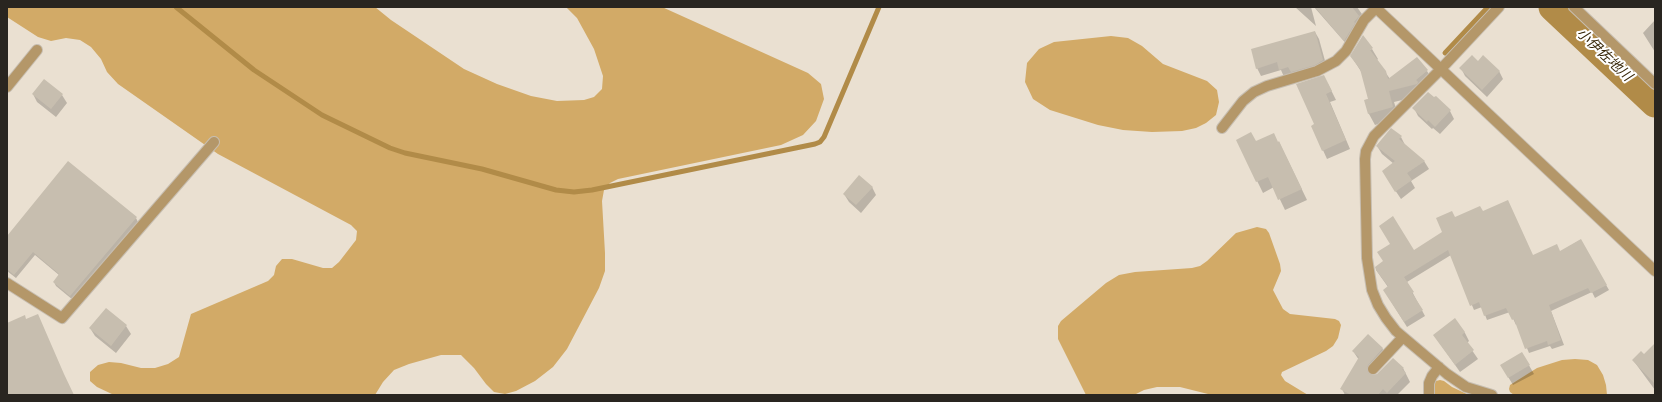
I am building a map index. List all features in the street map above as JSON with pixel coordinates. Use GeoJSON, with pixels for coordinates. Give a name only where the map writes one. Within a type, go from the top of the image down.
{"type":"FeatureCollection","features":[{"type":"Feature","properties":{"kind":"street"},"geometry":{"type":"LineString","coordinates":[[1492,395],[1466,387],[1439,368],[1403,337],[1386,318],[1378,305],[1368,274],[1366,243],[1366,151],[1374,136],[1441,69],[1499,7]]}},
{"type":"Feature","properties":{"kind":"street"},"geometry":{"type":"LineString","coordinates":[[1574,7],[1655,84]]}},
{"type":"Feature","properties":{"kind":"street"},"geometry":{"type":"LineString","coordinates":[[1222,128],[1243,101],[1254,92],[1268,86],[1317,71],[1336,61],[1346,51],[1364,20],[1375,8],[1655,271]]}},
{"type":"Feature","properties":{"kind":"street"},"geometry":{"type":"LineString","coordinates":[[7,87],[37,50]]}},
{"type":"Feature","properties":{"kind":"street"},"geometry":{"type":"LineString","coordinates":[[7,283],[62,318],[214,142]]}},
{"type":"Feature","properties":{"kind":"street"},"geometry":{"type":"LineString","coordinates":[[1373,369],[1403,337]]}},
{"type":"Feature","properties":{"kind":"street"},"geometry":{"type":"LineString","coordinates":[[1429,395],[1429,383],[1432,376],[1439,368]]}},
{"type":"Feature","properties":{"kind":"shaded area"},"geometry":{"type":"Polygon","coordinates":[[[7,7],[375,7],[391,20],[464,69],[497,84],[531,96],[557,101],[584,100],[594,97],[602,89],[603,76],[594,49],[577,18],[566,7],[662,7],[808,73],[821,84],[824,99],[816,121],[803,135],[781,145],[618,179],[610,183],[604,190],[602,201],[605,271],[599,288],[567,349],[553,367],[535,381],[516,391],[505,394],[494,392],[461,355],[441,355],[394,370],[383,382],[375,395],[114,395],[97,387],[90,381],[90,372],[98,365],[109,362],[121,363],[141,368],[155,368],[168,364],[179,357],[191,314],[268,281],[274,275],[276,266],[282,259],[292,259],[323,268],[332,268],[339,262],[356,240],[357,231],[351,225],[218,154],[118,84],[107,72],[101,59],[91,47],[80,40],[66,38],[51,41],[38,37],[7,17],[7,7]]]}},
{"type":"Feature","properties":{"kind":"shaded area"},"geometry":{"type":"Polygon","coordinates":[[[1111,36],[1128,38],[1142,46],[1163,64],[1207,81],[1217,90],[1219,102],[1216,115],[1206,123],[1196,128],[1182,131],[1152,132],[1123,130],[1098,125],[1050,110],[1033,99],[1025,82],[1027,63],[1039,49],[1054,42],[1111,36]]]}},
{"type":"Feature","properties":{"kind":"shaded area"},"geometry":{"type":"Polygon","coordinates":[[[1257,227],[1266,229],[1269,233],[1280,264],[1281,271],[1273,290],[1283,309],[1290,314],[1335,319],[1339,321],[1341,325],[1338,338],[1333,346],[1326,351],[1282,372],[1281,375],[1285,381],[1308,395],[1212,395],[1180,387],[1157,387],[1144,390],[1134,395],[1086,395],[1058,339],[1058,326],[1061,321],[1106,283],[1119,275],[1135,272],[1192,268],[1200,266],[1236,233],[1257,227]]]}},
{"type":"Feature","properties":{"kind":"shaded area"},"geometry":{"type":"Polygon","coordinates":[[[1562,360],[1588,360],[1597,365],[1603,375],[1607,395],[1514,395],[1510,392],[1510,385],[1537,368],[1562,360]]]}},
{"type":"Feature","properties":{"kind":"shaded area"},"geometry":{"type":"Polygon","coordinates":[[[1440,380],[1469,395],[1434,395],[1434,384],[1436,381],[1440,380]]]}},
{"type":"Feature","properties":{"kind":"building"},"geometry":{"type":"Polygon","coordinates":[[[1315,7],[1352,7],[1359,16],[1354,22],[1355,23],[1344,41],[1315,7]]]}},
{"type":"Feature","properties":{"kind":"building"},"geometry":{"type":"Polygon","coordinates":[[[1315,31],[1323,60],[1315,65],[1291,72],[1288,67],[1279,70],[1277,62],[1256,69],[1251,49],[1315,31]]]}},
{"type":"Feature","properties":{"kind":"building"},"geometry":{"type":"Polygon","coordinates":[[[1363,35],[1373,48],[1370,50],[1386,71],[1388,79],[1417,57],[1428,70],[1416,80],[1418,82],[1417,84],[1389,91],[1393,107],[1368,114],[1364,100],[1368,99],[1360,69],[1350,56],[1363,35]]]}},
{"type":"Feature","properties":{"kind":"building"},"geometry":{"type":"Polygon","coordinates":[[[1472,55],[1478,61],[1483,55],[1500,71],[1482,90],[1459,68],[1472,55]]]}},
{"type":"Feature","properties":{"kind":"building"},"geometry":{"type":"Polygon","coordinates":[[[1324,75],[1332,91],[1326,94],[1346,140],[1322,151],[1311,126],[1314,124],[1296,84],[1324,75]]]}},
{"type":"Feature","properties":{"kind":"building"},"geometry":{"type":"Polygon","coordinates":[[[44,79],[63,94],[51,109],[32,94],[44,79]]]}},
{"type":"Feature","properties":{"kind":"building"},"geometry":{"type":"Polygon","coordinates":[[[1428,92],[1434,97],[1436,96],[1451,110],[1435,127],[1428,120],[1427,122],[1412,108],[1428,92]]]}},
{"type":"Feature","properties":{"kind":"building"},"geometry":{"type":"Polygon","coordinates":[[[1391,128],[1402,136],[1399,139],[1425,161],[1407,173],[1412,180],[1395,192],[1382,171],[1395,161],[1376,146],[1391,128]]]}},
{"type":"Feature","properties":{"kind":"building"},"geometry":{"type":"Polygon","coordinates":[[[1251,132],[1256,141],[1274,133],[1302,189],[1278,200],[1268,177],[1256,182],[1236,140],[1251,132]]]}},
{"type":"Feature","properties":{"kind":"building"},"geometry":{"type":"Polygon","coordinates":[[[68,161],[137,217],[70,296],[53,282],[59,274],[33,252],[14,275],[7,269],[7,236],[68,161]]]}},
{"type":"Feature","properties":{"kind":"building"},"geometry":{"type":"Polygon","coordinates":[[[859,175],[873,187],[856,205],[843,194],[859,175]]]}},
{"type":"Feature","properties":{"kind":"building"},"geometry":{"type":"Polygon","coordinates":[[[1508,200],[1533,255],[1557,244],[1560,251],[1581,239],[1607,285],[1591,293],[1588,288],[1549,305],[1561,340],[1548,345],[1547,341],[1525,349],[1514,319],[1512,320],[1506,308],[1484,316],[1479,302],[1470,306],[1448,250],[1404,277],[1423,310],[1404,322],[1383,290],[1388,286],[1375,267],[1383,261],[1377,252],[1390,244],[1379,226],[1393,216],[1414,250],[1442,232],[1436,218],[1452,211],[1455,217],[1480,206],[1483,211],[1508,200]]]}},
{"type":"Feature","properties":{"kind":"building"},"geometry":{"type":"Polygon","coordinates":[[[106,308],[127,325],[111,346],[89,328],[106,308]]]}},
{"type":"Feature","properties":{"kind":"building"},"geometry":{"type":"Polygon","coordinates":[[[38,314],[74,395],[7,395],[7,323],[25,315],[26,319],[38,314]]]}},
{"type":"Feature","properties":{"kind":"building"},"geometry":{"type":"Polygon","coordinates":[[[1455,318],[1465,332],[1462,335],[1474,350],[1455,365],[1433,335],[1455,318]]]}},
{"type":"Feature","properties":{"kind":"building"},"geometry":{"type":"Polygon","coordinates":[[[1368,334],[1383,348],[1368,365],[1368,373],[1372,375],[1377,374],[1393,358],[1404,368],[1402,369],[1406,373],[1387,393],[1383,389],[1378,395],[1351,395],[1340,389],[1359,357],[1352,351],[1368,334]]]}},
{"type":"Feature","properties":{"kind":"building"},"geometry":{"type":"Polygon","coordinates":[[[1655,343],[1655,384],[1632,360],[1641,351],[1644,354],[1655,343]]]}},
{"type":"Feature","properties":{"kind":"building"},"geometry":{"type":"Polygon","coordinates":[[[1522,352],[1530,365],[1508,378],[1500,365],[1522,352]]]}},
{"type":"Feature","properties":{"kind":"waterway"},"geometry":{"type":"LineString","coordinates":[[176,7],[254,70],[322,115],[390,148],[405,153],[482,169],[556,190],[574,192],[592,190],[820,142],[824,137],[879,7]]}},
{"type":"Feature","properties":{"kind":"waterway"},"geometry":{"type":"LineString","coordinates":[[1445,53],[1488,7]]}},
{"type":"Feature","properties":{"kind":"waterway","name":"小伊佐地川"},"geometry":{"type":"LineString","coordinates":[[1553,7],[1655,103]]}}]}
